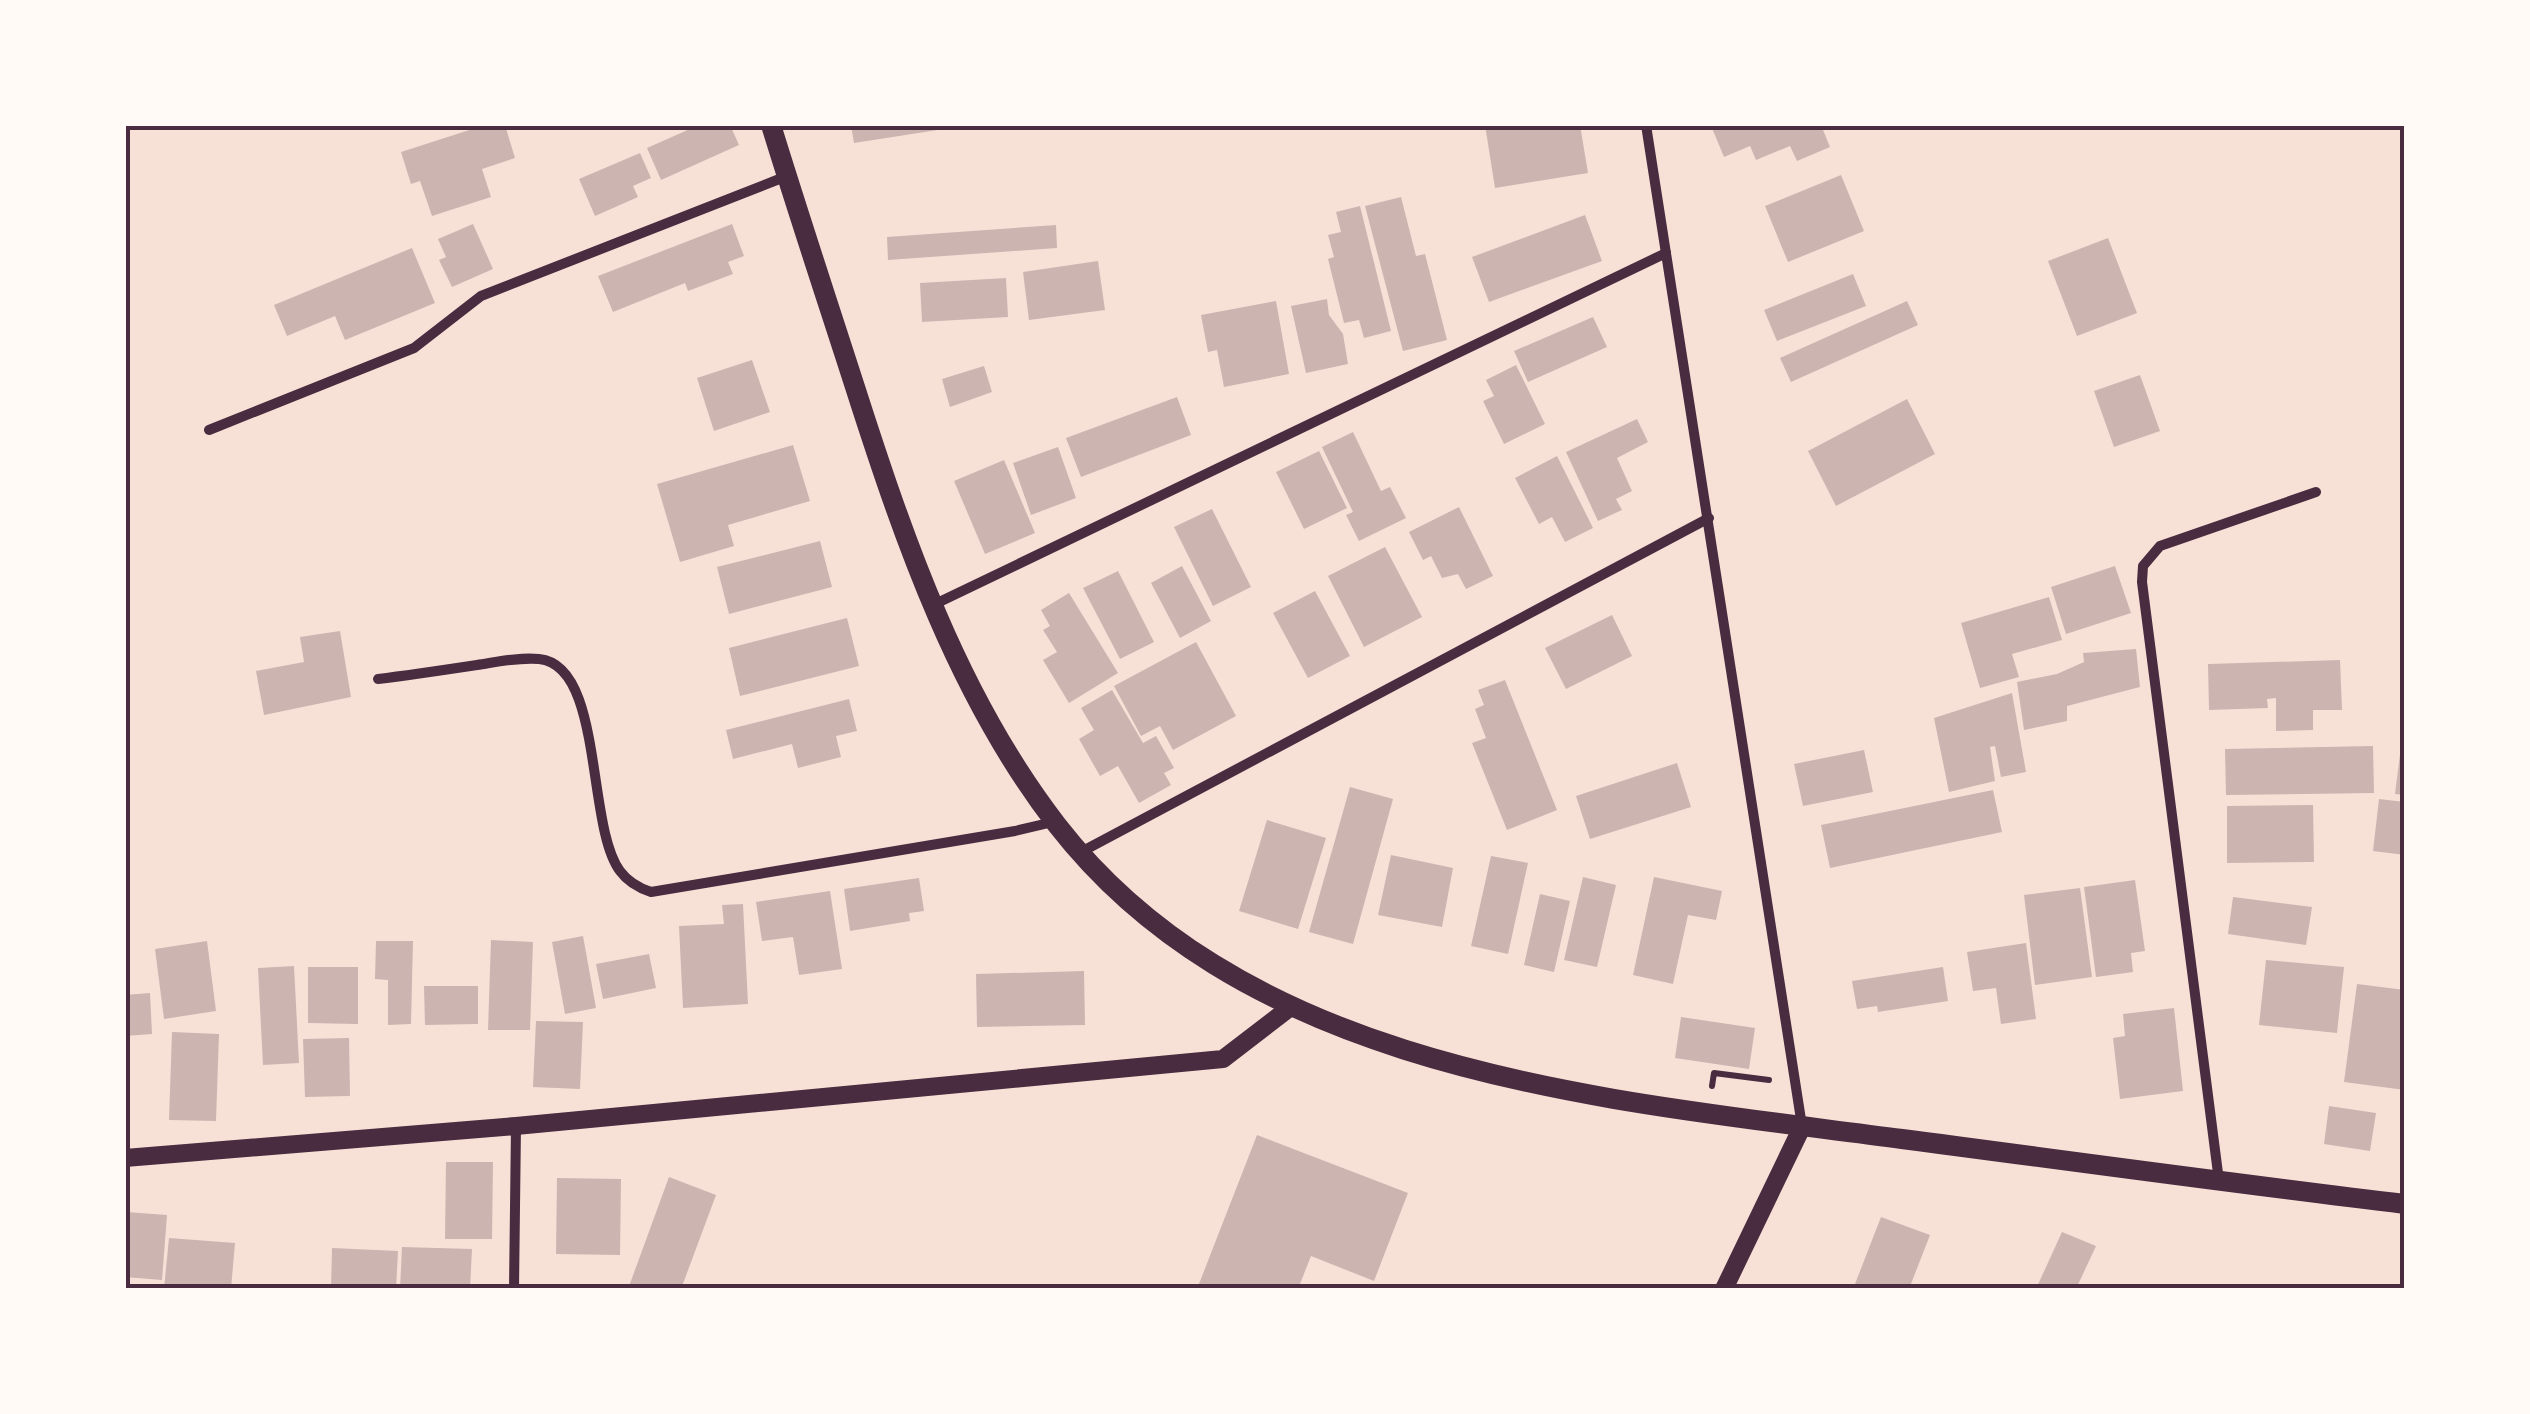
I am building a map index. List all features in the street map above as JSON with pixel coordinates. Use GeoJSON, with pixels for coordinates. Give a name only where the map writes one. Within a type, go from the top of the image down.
{"type":"FeatureCollection","features":[{"type":"Feature","properties":{"kind":"main road"},"geometry":{"type":"LineString","coordinates":[[771,125],[877,454],[962,671],[999,739],[1054,822],[1133,904],[1189,946],[1292,1006],[1431,1057],[1516,1080],[1582,1094],[1802,1127],[2405,1204]]}},
{"type":"Feature","properties":{"kind":"street"},"geometry":{"type":"LineString","coordinates":[[1646,125],[1802,1127],[1724,1289]]}},
{"type":"Feature","properties":{"kind":"street"},"geometry":{"type":"LineString","coordinates":[[209,430],[414,348],[481,296],[787,176]]}},
{"type":"Feature","properties":{"kind":"street"},"geometry":{"type":"LineString","coordinates":[[934,605],[1666,253]]}},
{"type":"Feature","properties":{"kind":"street"},"geometry":{"type":"LineString","coordinates":[[2219,1181],[2142,566],[2160,546],[2316,492]]}},
{"type":"Feature","properties":{"kind":"street"},"geometry":{"type":"LineString","coordinates":[[1080,853],[1709,518]]}},
{"type":"Feature","properties":{"kind":"street"},"geometry":{"type":"LineString","coordinates":[[378,680],[512,660],[540,658],[558,664],[573,680],[582,709],[609,846],[619,870],[637,887],[651,892],[1054,822]]}},
{"type":"Feature","properties":{"kind":"street"},"geometry":{"type":"LineString","coordinates":[[125,1158],[516,1126],[1223,1059],[1292,1006]]}},
{"type":"Feature","properties":{"kind":"street"},"geometry":{"type":"LineString","coordinates":[[514,1289],[516,1126]]}},
{"type":"Feature","properties":{"kind":"building"},"geometry":{"type":"Polygon","coordinates":[[[485,125],[505,125],[515,158],[482,169],[491,197],[432,216],[420,181],[411,184],[401,152],[485,125]]]}},
{"type":"Feature","properties":{"kind":"building"},"geometry":{"type":"Polygon","coordinates":[[[699,125],[730,125],[739,145],[661,180],[647,148],[699,125]]]}},
{"type":"Feature","properties":{"kind":"building"},"geometry":{"type":"Polygon","coordinates":[[[851,125],[957,125],[957,127],[854,143],[851,125]]]}},
{"type":"Feature","properties":{"kind":"building"},"geometry":{"type":"Polygon","coordinates":[[[1485,125],[1580,125],[1588,173],[1495,188],[1485,125]]]}},
{"type":"Feature","properties":{"kind":"building"},"geometry":{"type":"Polygon","coordinates":[[[1821,125],[1830,147],[1797,161],[1790,146],[1756,160],[1750,146],[1724,157],[1712,128],[1821,125]]]}},
{"type":"Feature","properties":{"kind":"building"},"geometry":{"type":"Polygon","coordinates":[[[640,153],[651,178],[633,186],[638,197],[595,216],[579,179],[640,153]]]}},
{"type":"Feature","properties":{"kind":"building"},"geometry":{"type":"Polygon","coordinates":[[[1841,175],[1864,231],[1788,262],[1765,206],[1841,175]]]}},
{"type":"Feature","properties":{"kind":"building"},"geometry":{"type":"Polygon","coordinates":[[[1401,197],[1416,256],[1425,254],[1447,340],[1403,351],[1365,206],[1401,197]]]}},
{"type":"Feature","properties":{"kind":"building"},"geometry":{"type":"Polygon","coordinates":[[[1360,206],[1391,331],[1364,338],[1359,320],[1344,323],[1328,259],[1334,257],[1328,235],[1341,232],[1336,212],[1360,206]]]}},
{"type":"Feature","properties":{"kind":"building"},"geometry":{"type":"Polygon","coordinates":[[[1585,215],[1602,261],[1489,302],[1472,257],[1585,215]]]}},
{"type":"Feature","properties":{"kind":"building"},"geometry":{"type":"Polygon","coordinates":[[[473,224],[493,269],[452,287],[439,260],[446,257],[438,239],[473,224]]]}},
{"type":"Feature","properties":{"kind":"building"},"geometry":{"type":"Polygon","coordinates":[[[732,224],[744,256],[728,262],[733,274],[688,291],[685,283],[613,312],[598,276],[732,224]]]}},
{"type":"Feature","properties":{"kind":"building"},"geometry":{"type":"Polygon","coordinates":[[[1056,225],[1057,248],[888,260],[887,237],[1056,225]]]}},
{"type":"Feature","properties":{"kind":"building"},"geometry":{"type":"Polygon","coordinates":[[[2108,238],[2137,313],[2077,336],[2048,261],[2108,238]]]}},
{"type":"Feature","properties":{"kind":"building"},"geometry":{"type":"Polygon","coordinates":[[[412,248],[435,303],[345,340],[335,316],[287,336],[274,305],[412,248]]]}},
{"type":"Feature","properties":{"kind":"building"},"geometry":{"type":"Polygon","coordinates":[[[1098,261],[1105,310],[1029,320],[1023,272],[1098,261]]]}},
{"type":"Feature","properties":{"kind":"building"},"geometry":{"type":"Polygon","coordinates":[[[1853,274],[1866,306],[1777,341],[1764,310],[1853,274]]]}},
{"type":"Feature","properties":{"kind":"building"},"geometry":{"type":"Polygon","coordinates":[[[1006,278],[1008,317],[922,322],[920,283],[1006,278]]]}},
{"type":"Feature","properties":{"kind":"building"},"geometry":{"type":"Polygon","coordinates":[[[1327,299],[1329,315],[1343,334],[1348,364],[1306,373],[1291,306],[1327,299]]]}},
{"type":"Feature","properties":{"kind":"building"},"geometry":{"type":"Polygon","coordinates":[[[1276,301],[1289,374],[1224,387],[1217,350],[1208,352],[1201,315],[1276,301]]]}},
{"type":"Feature","properties":{"kind":"building"},"geometry":{"type":"Polygon","coordinates":[[[1907,301],[1918,325],[1791,382],[1780,358],[1907,301]]]}},
{"type":"Feature","properties":{"kind":"building"},"geometry":{"type":"Polygon","coordinates":[[[1593,317],[1607,347],[1528,382],[1514,351],[1593,317]]]}},
{"type":"Feature","properties":{"kind":"building"},"geometry":{"type":"Polygon","coordinates":[[[752,360],[770,412],[714,431],[697,378],[752,360]]]}},
{"type":"Feature","properties":{"kind":"building"},"geometry":{"type":"Polygon","coordinates":[[[1516,365],[1545,424],[1504,444],[1483,401],[1494,396],[1486,380],[1516,365]]]}},
{"type":"Feature","properties":{"kind":"building"},"geometry":{"type":"Polygon","coordinates":[[[984,366],[992,392],[950,407],[942,379],[984,366]]]}},
{"type":"Feature","properties":{"kind":"building"},"geometry":{"type":"Polygon","coordinates":[[[2140,375],[2160,431],[2114,447],[2094,391],[2140,375]]]}},
{"type":"Feature","properties":{"kind":"building"},"geometry":{"type":"Polygon","coordinates":[[[1177,397],[1191,435],[1081,477],[1066,438],[1177,397]]]}},
{"type":"Feature","properties":{"kind":"building"},"geometry":{"type":"Polygon","coordinates":[[[1907,399],[1935,454],[1836,506],[1808,451],[1907,399]]]}},
{"type":"Feature","properties":{"kind":"building"},"geometry":{"type":"Polygon","coordinates":[[[1637,419],[1648,442],[1617,458],[1632,491],[1616,499],[1622,510],[1598,521],[1566,452],[1637,419]]]}},
{"type":"Feature","properties":{"kind":"building"},"geometry":{"type":"Polygon","coordinates":[[[1353,432],[1381,491],[1390,487],[1406,518],[1359,541],[1346,515],[1353,512],[1322,447],[1353,432]]]}},
{"type":"Feature","properties":{"kind":"building"},"geometry":{"type":"Polygon","coordinates":[[[793,445],[810,501],[728,525],[734,546],[680,562],[657,484],[793,445]]]}},
{"type":"Feature","properties":{"kind":"building"},"geometry":{"type":"Polygon","coordinates":[[[1058,447],[1076,498],[1031,515],[1013,463],[1058,447]]]}},
{"type":"Feature","properties":{"kind":"building"},"geometry":{"type":"Polygon","coordinates":[[[1319,451],[1347,508],[1304,529],[1276,472],[1319,451]]]}},
{"type":"Feature","properties":{"kind":"building"},"geometry":{"type":"Polygon","coordinates":[[[1557,456],[1593,528],[1565,542],[1552,517],[1539,524],[1515,478],[1557,456]]]}},
{"type":"Feature","properties":{"kind":"building"},"geometry":{"type":"Polygon","coordinates":[[[1004,460],[1035,533],[985,554],[954,481],[1004,460]]]}},
{"type":"Feature","properties":{"kind":"building"},"geometry":{"type":"Polygon","coordinates":[[[1459,507],[1493,576],[1466,589],[1458,574],[1442,578],[1431,556],[1423,560],[1409,532],[1459,507]]]}},
{"type":"Feature","properties":{"kind":"building"},"geometry":{"type":"Polygon","coordinates":[[[1212,509],[1251,587],[1213,606],[1174,527],[1212,509]]]}},
{"type":"Feature","properties":{"kind":"building"},"geometry":{"type":"Polygon","coordinates":[[[820,541],[832,587],[729,614],[717,567],[820,541]]]}},
{"type":"Feature","properties":{"kind":"building"},"geometry":{"type":"Polygon","coordinates":[[[1385,547],[1422,617],[1364,647],[1328,576],[1385,547]]]}},
{"type":"Feature","properties":{"kind":"building"},"geometry":{"type":"Polygon","coordinates":[[[1182,566],[1211,621],[1180,638],[1151,583],[1182,566]]]}},
{"type":"Feature","properties":{"kind":"building"},"geometry":{"type":"Polygon","coordinates":[[[2115,566],[2131,613],[2066,634],[2051,587],[2115,566]]]}},
{"type":"Feature","properties":{"kind":"building"},"geometry":{"type":"Polygon","coordinates":[[[1118,571],[1154,642],[1120,659],[1083,588],[1118,571]]]}},
{"type":"Feature","properties":{"kind":"building"},"geometry":{"type":"Polygon","coordinates":[[[1315,591],[1350,656],[1308,678],[1273,613],[1315,591]]]}},
{"type":"Feature","properties":{"kind":"building"},"geometry":{"type":"Polygon","coordinates":[[[1069,593],[1118,673],[1069,703],[1043,660],[1057,652],[1043,630],[1050,626],[1041,610],[1069,593]]]}},
{"type":"Feature","properties":{"kind":"building"},"geometry":{"type":"Polygon","coordinates":[[[2049,597],[2062,640],[2012,654],[2019,677],[1980,688],[1961,623],[2049,597]]]}},
{"type":"Feature","properties":{"kind":"building"},"geometry":{"type":"Polygon","coordinates":[[[1612,615],[1632,656],[1566,689],[1545,648],[1612,615]]]}},
{"type":"Feature","properties":{"kind":"building"},"geometry":{"type":"Polygon","coordinates":[[[847,618],[859,666],[740,696],[729,648],[847,618]]]}},
{"type":"Feature","properties":{"kind":"building"},"geometry":{"type":"Polygon","coordinates":[[[340,631],[351,697],[264,715],[256,671],[304,662],[300,637],[340,631]]]}},
{"type":"Feature","properties":{"kind":"building"},"geometry":{"type":"Polygon","coordinates":[[[1196,642],[1236,716],[1173,750],[1160,726],[1141,736],[1114,686],[1196,642]]]}},
{"type":"Feature","properties":{"kind":"building"},"geometry":{"type":"Polygon","coordinates":[[[2136,649],[2140,687],[2067,706],[2067,721],[2024,730],[2017,682],[2057,674],[2084,662],[2083,653],[2136,649]]]}},
{"type":"Feature","properties":{"kind":"building"},"geometry":{"type":"Polygon","coordinates":[[[2340,660],[2342,710],[2313,710],[2313,730],[2276,731],[2276,698],[2267,699],[2268,708],[2209,710],[2208,664],[2340,660]]]}},
{"type":"Feature","properties":{"kind":"building"},"geometry":{"type":"Polygon","coordinates":[[[1505,680],[1557,810],[1507,830],[1472,743],[1486,738],[1475,709],[1484,705],[1478,690],[1505,680]]]}},
{"type":"Feature","properties":{"kind":"building"},"geometry":{"type":"Polygon","coordinates":[[[1112,690],[1143,743],[1156,736],[1174,768],[1164,773],[1171,785],[1139,803],[1118,766],[1100,776],[1079,739],[1094,730],[1081,708],[1112,690]]]}},
{"type":"Feature","properties":{"kind":"building"},"geometry":{"type":"Polygon","coordinates":[[[2012,693],[2026,772],[2001,777],[1995,746],[1990,747],[1995,781],[1949,792],[1934,718],[2012,693]]]}},
{"type":"Feature","properties":{"kind":"building"},"geometry":{"type":"Polygon","coordinates":[[[849,699],[857,731],[836,736],[841,757],[798,768],[792,744],[733,759],[726,730],[849,699]]]}},
{"type":"Feature","properties":{"kind":"building"},"geometry":{"type":"Polygon","coordinates":[[[2405,731],[2405,795],[2395,794],[2405,731]]]}},
{"type":"Feature","properties":{"kind":"building"},"geometry":{"type":"Polygon","coordinates":[[[2373,746],[2374,793],[2226,795],[2225,749],[2373,746]]]}},
{"type":"Feature","properties":{"kind":"building"},"geometry":{"type":"Polygon","coordinates":[[[1864,750],[1873,792],[1803,806],[1794,764],[1864,750]]]}},
{"type":"Feature","properties":{"kind":"building"},"geometry":{"type":"Polygon","coordinates":[[[1677,763],[1691,807],[1590,839],[1576,796],[1677,763]]]}},
{"type":"Feature","properties":{"kind":"building"},"geometry":{"type":"Polygon","coordinates":[[[1350,787],[1393,799],[1353,944],[1309,932],[1350,787]]]}},
{"type":"Feature","properties":{"kind":"building"},"geometry":{"type":"Polygon","coordinates":[[[1993,790],[2002,832],[1830,868],[1821,825],[1993,790]]]}},
{"type":"Feature","properties":{"kind":"building"},"geometry":{"type":"Polygon","coordinates":[[[2379,799],[2405,802],[2405,855],[2373,851],[2379,799]]]}},
{"type":"Feature","properties":{"kind":"building"},"geometry":{"type":"Polygon","coordinates":[[[2313,805],[2314,862],[2227,863],[2227,806],[2313,805]]]}},
{"type":"Feature","properties":{"kind":"building"},"geometry":{"type":"Polygon","coordinates":[[[1267,820],[1326,838],[1298,929],[1239,911],[1267,820]]]}},
{"type":"Feature","properties":{"kind":"building"},"geometry":{"type":"Polygon","coordinates":[[[1391,855],[1453,868],[1442,927],[1378,915],[1391,855]]]}},
{"type":"Feature","properties":{"kind":"building"},"geometry":{"type":"Polygon","coordinates":[[[1491,856],[1528,863],[1508,954],[1471,946],[1491,856]]]}},
{"type":"Feature","properties":{"kind":"building"},"geometry":{"type":"Polygon","coordinates":[[[1583,877],[1616,885],[1597,967],[1564,960],[1583,877]]]}},
{"type":"Feature","properties":{"kind":"building"},"geometry":{"type":"Polygon","coordinates":[[[1654,877],[1722,891],[1716,920],[1688,915],[1673,984],[1633,975],[1654,877]]]}},
{"type":"Feature","properties":{"kind":"building"},"geometry":{"type":"Polygon","coordinates":[[[919,878],[924,911],[909,913],[910,921],[850,931],[844,889],[919,878]]]}},
{"type":"Feature","properties":{"kind":"building"},"geometry":{"type":"Polygon","coordinates":[[[2135,880],[2145,951],[2131,953],[2133,972],[2096,977],[2084,887],[2135,880]]]}},
{"type":"Feature","properties":{"kind":"building"},"geometry":{"type":"Polygon","coordinates":[[[2080,888],[2092,977],[2035,985],[2024,895],[2080,888]]]}},
{"type":"Feature","properties":{"kind":"building"},"geometry":{"type":"Polygon","coordinates":[[[830,891],[842,969],[799,975],[793,937],[762,941],[756,902],[830,891]]]}},
{"type":"Feature","properties":{"kind":"building"},"geometry":{"type":"Polygon","coordinates":[[[1540,894],[1570,901],[1554,972],[1524,965],[1540,894]]]}},
{"type":"Feature","properties":{"kind":"building"},"geometry":{"type":"Polygon","coordinates":[[[2233,897],[2312,907],[2306,945],[2228,934],[2233,897]]]}},
{"type":"Feature","properties":{"kind":"building"},"geometry":{"type":"Polygon","coordinates":[[[743,904],[748,1004],[683,1008],[679,926],[724,924],[722,905],[743,904]]]}},
{"type":"Feature","properties":{"kind":"building"},"geometry":{"type":"Polygon","coordinates":[[[583,936],[596,1008],[565,1014],[552,942],[583,936]]]}},
{"type":"Feature","properties":{"kind":"building"},"geometry":{"type":"Polygon","coordinates":[[[491,940],[533,942],[530,1030],[488,1030],[491,940]]]}},
{"type":"Feature","properties":{"kind":"building"},"geometry":{"type":"Polygon","coordinates":[[[207,941],[216,1011],[164,1019],[155,949],[207,941]]]}},
{"type":"Feature","properties":{"kind":"building"},"geometry":{"type":"Polygon","coordinates":[[[376,941],[413,941],[411,1024],[388,1025],[388,980],[375,979],[376,941]]]}},
{"type":"Feature","properties":{"kind":"building"},"geometry":{"type":"Polygon","coordinates":[[[2026,943],[2036,1019],[2001,1024],[1996,988],[1973,991],[1967,952],[2026,943]]]}},
{"type":"Feature","properties":{"kind":"building"},"geometry":{"type":"Polygon","coordinates":[[[649,954],[656,988],[603,999],[596,964],[649,954]]]}},
{"type":"Feature","properties":{"kind":"building"},"geometry":{"type":"Polygon","coordinates":[[[2266,960],[2344,967],[2337,1033],[2259,1025],[2266,960]]]}},
{"type":"Feature","properties":{"kind":"building"},"geometry":{"type":"Polygon","coordinates":[[[294,966],[299,1063],[263,1065],[258,968],[294,966]]]}},
{"type":"Feature","properties":{"kind":"building"},"geometry":{"type":"Polygon","coordinates":[[[308,967],[358,967],[358,1024],[308,1023],[308,967]]]}},
{"type":"Feature","properties":{"kind":"building"},"geometry":{"type":"Polygon","coordinates":[[[1943,967],[1948,1001],[1878,1012],[1877,1006],[1857,1009],[1852,981],[1943,967]]]}},
{"type":"Feature","properties":{"kind":"building"},"geometry":{"type":"Polygon","coordinates":[[[1084,971],[1085,1025],[977,1027],[976,974],[1084,971]]]}},
{"type":"Feature","properties":{"kind":"building"},"geometry":{"type":"Polygon","coordinates":[[[2357,984],[2405,990],[2405,1090],[2344,1082],[2357,984]]]}},
{"type":"Feature","properties":{"kind":"building"},"geometry":{"type":"Polygon","coordinates":[[[424,986],[478,986],[478,1024],[425,1025],[424,986]]]}},
{"type":"Feature","properties":{"kind":"building"},"geometry":{"type":"Polygon","coordinates":[[[150,993],[152,1034],[125,1036],[125,995],[150,993]]]}},
{"type":"Feature","properties":{"kind":"building"},"geometry":{"type":"Polygon","coordinates":[[[2174,1008],[2183,1091],[2120,1099],[2113,1038],[2125,1036],[2123,1014],[2174,1008]]]}},
{"type":"Feature","properties":{"kind":"building"},"geometry":{"type":"Polygon","coordinates":[[[1681,1017],[1755,1028],[1749,1069],[1675,1058],[1681,1017]]]}},
{"type":"Feature","properties":{"kind":"building"},"geometry":{"type":"Polygon","coordinates":[[[536,1021],[583,1022],[580,1089],[533,1087],[536,1021]]]}},
{"type":"Feature","properties":{"kind":"building"},"geometry":{"type":"Polygon","coordinates":[[[172,1032],[219,1034],[216,1121],[169,1120],[172,1032]]]}},
{"type":"Feature","properties":{"kind":"building"},"geometry":{"type":"Polygon","coordinates":[[[349,1038],[350,1096],[305,1097],[303,1039],[349,1038]]]}},
{"type":"Feature","properties":{"kind":"building"},"geometry":{"type":"Polygon","coordinates":[[[2329,1106],[2376,1113],[2370,1151],[2324,1144],[2329,1106]]]}},
{"type":"Feature","properties":{"kind":"building"},"geometry":{"type":"Polygon","coordinates":[[[1257,1135],[1408,1193],[1374,1281],[1311,1256],[1298,1289],[1197,1289],[1257,1135]]]}},
{"type":"Feature","properties":{"kind":"building"},"geometry":{"type":"Polygon","coordinates":[[[446,1162],[493,1162],[492,1239],[445,1239],[446,1162]]]}},
{"type":"Feature","properties":{"kind":"building"},"geometry":{"type":"Polygon","coordinates":[[[669,1177],[716,1195],[681,1289],[628,1289],[669,1177]]]}},
{"type":"Feature","properties":{"kind":"building"},"geometry":{"type":"Polygon","coordinates":[[[557,1178],[621,1179],[620,1255],[556,1254],[557,1178]]]}},
{"type":"Feature","properties":{"kind":"building"},"geometry":{"type":"Polygon","coordinates":[[[126,1212],[167,1215],[162,1280],[125,1277],[126,1212]]]}},
{"type":"Feature","properties":{"kind":"building"},"geometry":{"type":"Polygon","coordinates":[[[1881,1217],[1930,1235],[1909,1289],[1868,1289],[1855,1284],[1881,1217]]]}},
{"type":"Feature","properties":{"kind":"building"},"geometry":{"type":"Polygon","coordinates":[[[2062,1232],[2096,1246],[2076,1289],[2036,1289],[2062,1232]]]}},
{"type":"Feature","properties":{"kind":"building"},"geometry":{"type":"Polygon","coordinates":[[[169,1238],[235,1243],[231,1289],[164,1289],[169,1238]]]}},
{"type":"Feature","properties":{"kind":"building"},"geometry":{"type":"Polygon","coordinates":[[[402,1247],[472,1249],[470,1289],[400,1289],[402,1247]]]}},
{"type":"Feature","properties":{"kind":"building"},"geometry":{"type":"Polygon","coordinates":[[[332,1248],[398,1251],[396,1289],[331,1289],[332,1248]]]}}]}
